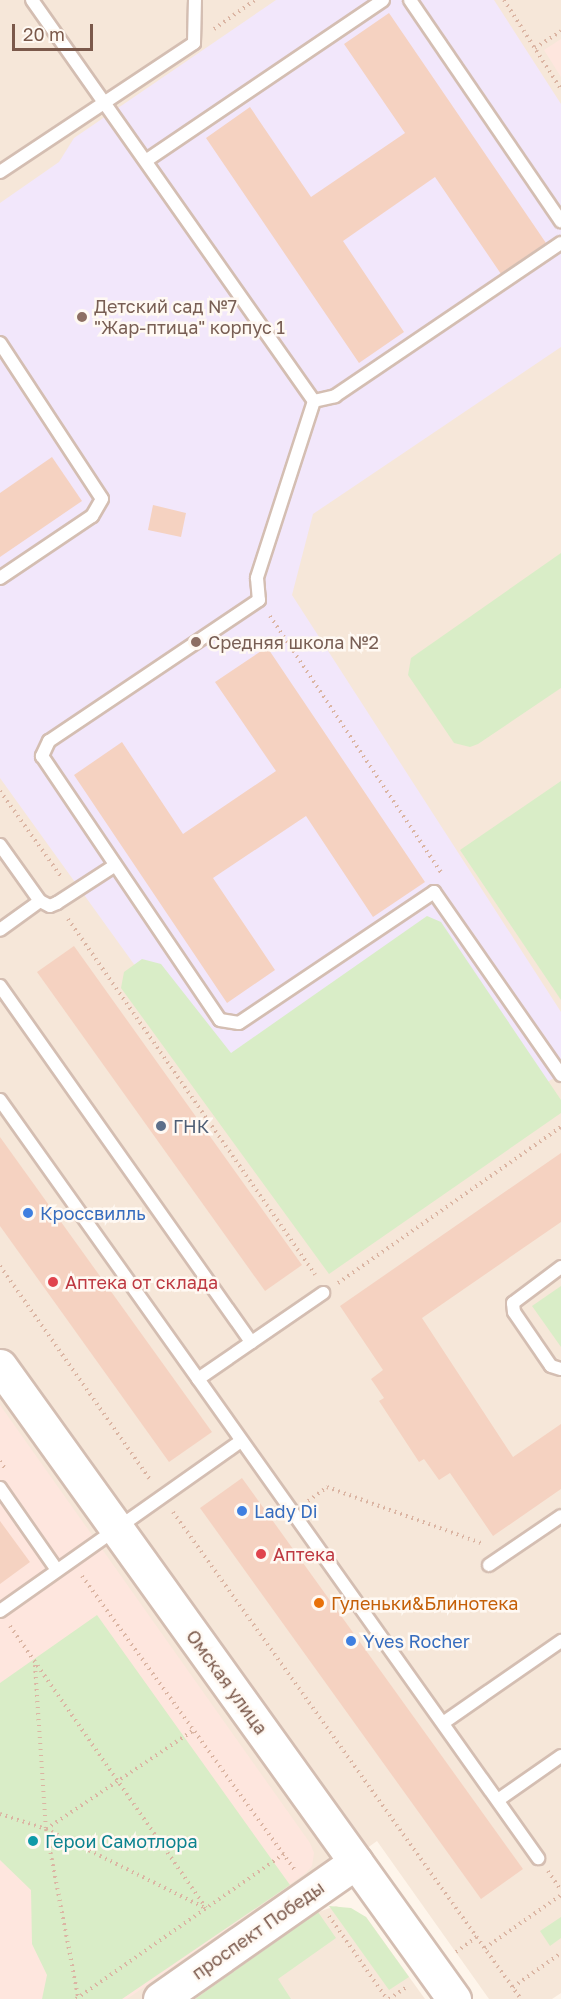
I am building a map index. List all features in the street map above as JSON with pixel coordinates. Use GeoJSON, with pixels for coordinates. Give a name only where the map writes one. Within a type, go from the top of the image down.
{"type":"FeatureCollection","features":[{"type":"Feature","properties":{"kind":"main road","name":"Омская улица"},"geometry":{"type":"LineString","coordinates":[[0,1366],[454,1999]]}},
{"type":"Feature","properties":{"kind":"main road","name":"проспект Победы"},"geometry":{"type":"LineString","coordinates":[[160,1999],[356,1862]]}},
{"type":"Feature","properties":{"kind":"lane"},"geometry":{"type":"LineString","coordinates":[[32,0],[147,160],[314,402]]}},
{"type":"Feature","properties":{"kind":"lane"},"geometry":{"type":"LineString","coordinates":[[0,172],[194,43],[195,0]]}},
{"type":"Feature","properties":{"kind":"lane"},"geometry":{"type":"LineString","coordinates":[[147,160],[383,0]]}},
{"type":"Feature","properties":{"kind":"lane"},"geometry":{"type":"LineString","coordinates":[[410,0],[561,221]]}},
{"type":"Feature","properties":{"kind":"lane"},"geometry":{"type":"LineString","coordinates":[[314,402],[335,396],[561,243]]}},
{"type":"Feature","properties":{"kind":"lane"},"geometry":{"type":"LineString","coordinates":[[0,343],[102,499],[92,516],[0,578]]}},
{"type":"Feature","properties":{"kind":"lane"},"geometry":{"type":"LineString","coordinates":[[314,402],[257,578],[259,600],[49,741],[42,750],[47,765],[212,1013],[228,1024],[239,1023],[434,892],[561,1076]]}},
{"type":"Feature","properties":{"kind":"lane"},"geometry":{"type":"LineString","coordinates":[[0,844],[40,901],[50,906],[73,894],[114,866]]}},
{"type":"Feature","properties":{"kind":"lane"},"geometry":{"type":"LineString","coordinates":[[0,930],[40,901]]}},
{"type":"Feature","properties":{"kind":"lane"},"geometry":{"type":"LineString","coordinates":[[0,986],[251,1342]]}},
{"type":"Feature","properties":{"kind":"lane"},"geometry":{"type":"LineString","coordinates":[[0,1100],[538,1858]]}},
{"type":"Feature","properties":{"kind":"lane"},"geometry":{"type":"LineString","coordinates":[[561,1267],[513,1303],[514,1312],[551,1366],[561,1369]]}},
{"type":"Feature","properties":{"kind":"lane"},"geometry":{"type":"LineString","coordinates":[[198,1379],[323,1293]]}},
{"type":"Feature","properties":{"kind":"lane"},"geometry":{"type":"LineString","coordinates":[[3,1616],[57,1570],[241,1441]]}},
{"type":"Feature","properties":{"kind":"lane"},"geometry":{"type":"LineString","coordinates":[[0,1488],[57,1570]]}},
{"type":"Feature","properties":{"kind":"lane"},"geometry":{"type":"LineString","coordinates":[[489,1565],[561,1515]]}},
{"type":"Feature","properties":{"kind":"lane"},"geometry":{"type":"LineString","coordinates":[[443,1723],[561,1641]]}},
{"type":"Feature","properties":{"kind":"lane"},"geometry":{"type":"LineString","coordinates":[[498,1800],[561,1756]]}},
{"type":"Feature","properties":{"kind":"path"},"geometry":{"type":"LineString","coordinates":[[194,43],[255,0]]}},
{"type":"Feature","properties":{"kind":"path"},"geometry":{"type":"LineString","coordinates":[[504,0],[561,89]]}},
{"type":"Feature","properties":{"kind":"path"},"geometry":{"type":"LineString","coordinates":[[535,48],[561,31]]}},
{"type":"Feature","properties":{"kind":"path"},"geometry":{"type":"LineString","coordinates":[[259,600],[442,874],[441,886],[434,892]]}},
{"type":"Feature","properties":{"kind":"path"},"geometry":{"type":"LineString","coordinates":[[0,791],[73,894]]}},
{"type":"Feature","properties":{"kind":"path"},"geometry":{"type":"LineString","coordinates":[[57,903],[309,1261],[323,1293],[561,1127]]}},
{"type":"Feature","properties":{"kind":"path"},"geometry":{"type":"LineString","coordinates":[[0,1266],[521,1999]]}},
{"type":"Feature","properties":{"kind":"path"},"geometry":{"type":"LineString","coordinates":[[0,1277],[5,1273]]}},
{"type":"Feature","properties":{"kind":"path"},"geometry":{"type":"LineString","coordinates":[[0,1461],[13,1480]]}},
{"type":"Feature","properties":{"kind":"path"},"geometry":{"type":"LineString","coordinates":[[292,1512],[327,1487],[507,1552]]}},
{"type":"Feature","properties":{"kind":"path"},"geometry":{"type":"LineString","coordinates":[[71,1560],[387,1999]]}},
{"type":"Feature","properties":{"kind":"path"},"geometry":{"type":"LineString","coordinates":[[3,1616],[206,1908]]}},
{"type":"Feature","properties":{"kind":"path"},"geometry":{"type":"LineString","coordinates":[[35,1663],[46,1829],[77,1998],[284,1854]]}},
{"type":"Feature","properties":{"kind":"path"},"geometry":{"type":"LineString","coordinates":[[46,1829],[194,1730]]}},
{"type":"Feature","properties":{"kind":"path"},"geometry":{"type":"LineString","coordinates":[[0,1814],[46,1829],[206,1908]]}},
{"type":"Feature","properties":{"kind":"path"},"geometry":{"type":"LineString","coordinates":[[485,1948],[561,1895]]}},
{"type":"Feature","properties":{"kind":"path"},"geometry":{"type":"LineString","coordinates":[[513,1987],[561,1953]]}},
{"type":"Feature","properties":{"kind":"shaded area"},"geometry":{"type":"Polygon","coordinates":[[[0,0],[561,0],[561,1993],[552,1999],[489,1999],[377,1841],[156,1999],[0,1999],[0,0]]]}},
{"type":"Feature","properties":{"kind":"shaded area","name":"Средняя школа №2"},"geometry":{"type":"Polygon","coordinates":[[[276,0],[494,0],[561,104],[561,347],[313,514],[292,595],[561,1012],[561,1073],[326,1231],[0,778],[0,203],[59,162],[74,138],[276,0]]]}},
{"type":"Feature","properties":{"kind":"shaded area"},"geometry":{"type":"Polygon","coordinates":[[[561,39],[561,77],[544,50],[561,39]]]}},
{"type":"Feature","properties":{"kind":"shaded area"},"geometry":{"type":"Polygon","coordinates":[[[0,1405],[310,1843],[314,1853],[312,1866],[306,1873],[127,1999],[0,1999],[0,1405]]]}},
{"type":"Feature","properties":{"kind":"shaded area"},"geometry":{"type":"Polygon","coordinates":[[[336,1906],[366,1917],[425,1999],[195,1999],[318,1912],[336,1906]]]}},
{"type":"Feature","properties":{"kind":"green space"},"geometry":{"type":"Polygon","coordinates":[[[561,553],[561,688],[478,744],[470,747],[454,743],[408,675],[411,658],[561,553]]]}},
{"type":"Feature","properties":{"kind":"green space"},"geometry":{"type":"Polygon","coordinates":[[[561,781],[561,1000],[460,850],[561,781]]]}},
{"type":"Feature","properties":{"kind":"green space"},"geometry":{"type":"Polygon","coordinates":[[[427,916],[441,922],[561,1100],[561,1113],[329,1274],[121,988],[124,972],[142,959],[161,964],[231,1053],[427,916]]]}},
{"type":"Feature","properties":{"kind":"green space"},"geometry":{"type":"Polygon","coordinates":[[[561,1286],[561,1347],[532,1306],[561,1286]]]}},
{"type":"Feature","properties":{"kind":"green space"},"geometry":{"type":"Polygon","coordinates":[[[97,1615],[290,1885],[122,1999],[42,1999],[47,1975],[32,1944],[31,1890],[0,1860],[0,1683],[97,1615]]]}},
{"type":"Feature","properties":{"kind":"green space"},"geometry":{"type":"Polygon","coordinates":[[[329,1906],[351,1908],[366,1917],[409,1977],[389,1990],[329,1906]]]}},
{"type":"Feature","properties":{"kind":"green space"},"geometry":{"type":"Polygon","coordinates":[[[318,1912],[336,1938],[278,1979],[291,1999],[195,1999],[318,1912]]]}},
{"type":"Feature","properties":{"kind":"green space"},"geometry":{"type":"Polygon","coordinates":[[[561,1917],[561,1938],[550,1946],[540,1931],[561,1917]]]}},
{"type":"Feature","properties":{"kind":"building"},"geometry":{"type":"Polygon","coordinates":[[[389,13],[546,243],[501,274],[435,177],[343,241],[404,332],[359,363],[206,138],[250,107],[311,197],[405,133],[344,44],[389,13]]]}},
{"type":"Feature","properties":{"kind":"building"},"geometry":{"type":"Polygon","coordinates":[[[52,457],[82,501],[0,557],[0,493],[52,457]]]}},
{"type":"Feature","properties":{"kind":"building"},"geometry":{"type":"Polygon","coordinates":[[[153,505],[186,513],[181,537],[148,530],[153,505]]]}},
{"type":"Feature","properties":{"kind":"building"},"geometry":{"type":"Polygon","coordinates":[[[267,647],[425,882],[373,917],[306,816],[213,878],[275,970],[227,1003],[74,775],[122,742],[183,834],[276,771],[215,682],[267,647]]]}},
{"type":"Feature","properties":{"kind":"building"},"geometry":{"type":"Polygon","coordinates":[[[74,946],[302,1265],[265,1291],[37,972],[74,946]]]}},
{"type":"Feature","properties":{"kind":"building"},"geometry":{"type":"Polygon","coordinates":[[[0,1137],[212,1432],[169,1462],[0,1226],[0,1137]]]}},
{"type":"Feature","properties":{"kind":"building"},"geometry":{"type":"Polygon","coordinates":[[[561,1153],[561,1222],[422,1318],[513,1457],[561,1424],[561,1489],[493,1536],[450,1473],[439,1480],[424,1459],[419,1462],[379,1401],[384,1398],[371,1379],[383,1370],[340,1306],[561,1153]]]}},
{"type":"Feature","properties":{"kind":"building"},"geometry":{"type":"Polygon","coordinates":[[[242,1478],[523,1869],[481,1899],[200,1508],[242,1478]]]}},
{"type":"Feature","properties":{"kind":"building"},"geometry":{"type":"Polygon","coordinates":[[[0,1521],[30,1562],[0,1584],[0,1521]]]}},
{"type":"Feature","properties":{"kind":"place","name":"Детский сад №7 \"Жар-птица\" корпус 1"},"geometry":{"type":"Point","coordinates":[82,317]}},
{"type":"Feature","properties":{"kind":"place","name":"Средняя школа №2"},"geometry":{"type":"Point","coordinates":[196,642]}},
{"type":"Feature","properties":{"kind":"place","name":"ГНК"},"geometry":{"type":"Point","coordinates":[161,1126]}},
{"type":"Feature","properties":{"kind":"place","name":"Кроссвилль"},"geometry":{"type":"Point","coordinates":[28,1213]}},
{"type":"Feature","properties":{"kind":"place","name":"Аптека от склада"},"geometry":{"type":"Point","coordinates":[53,1282]}},
{"type":"Feature","properties":{"kind":"place","name":"Lady Di"},"geometry":{"type":"Point","coordinates":[242,1511]}},
{"type":"Feature","properties":{"kind":"place","name":"Аптека"},"geometry":{"type":"Point","coordinates":[261,1554]}},
{"type":"Feature","properties":{"kind":"place","name":"Гуленьки&Блинотека"},"geometry":{"type":"Point","coordinates":[319,1603]}},
{"type":"Feature","properties":{"kind":"place","name":"Yves Rocher"},"geometry":{"type":"Point","coordinates":[351,1641]}},
{"type":"Feature","properties":{"kind":"place","name":"Герои Самотлора"},"geometry":{"type":"Point","coordinates":[33,1841]}}]}
